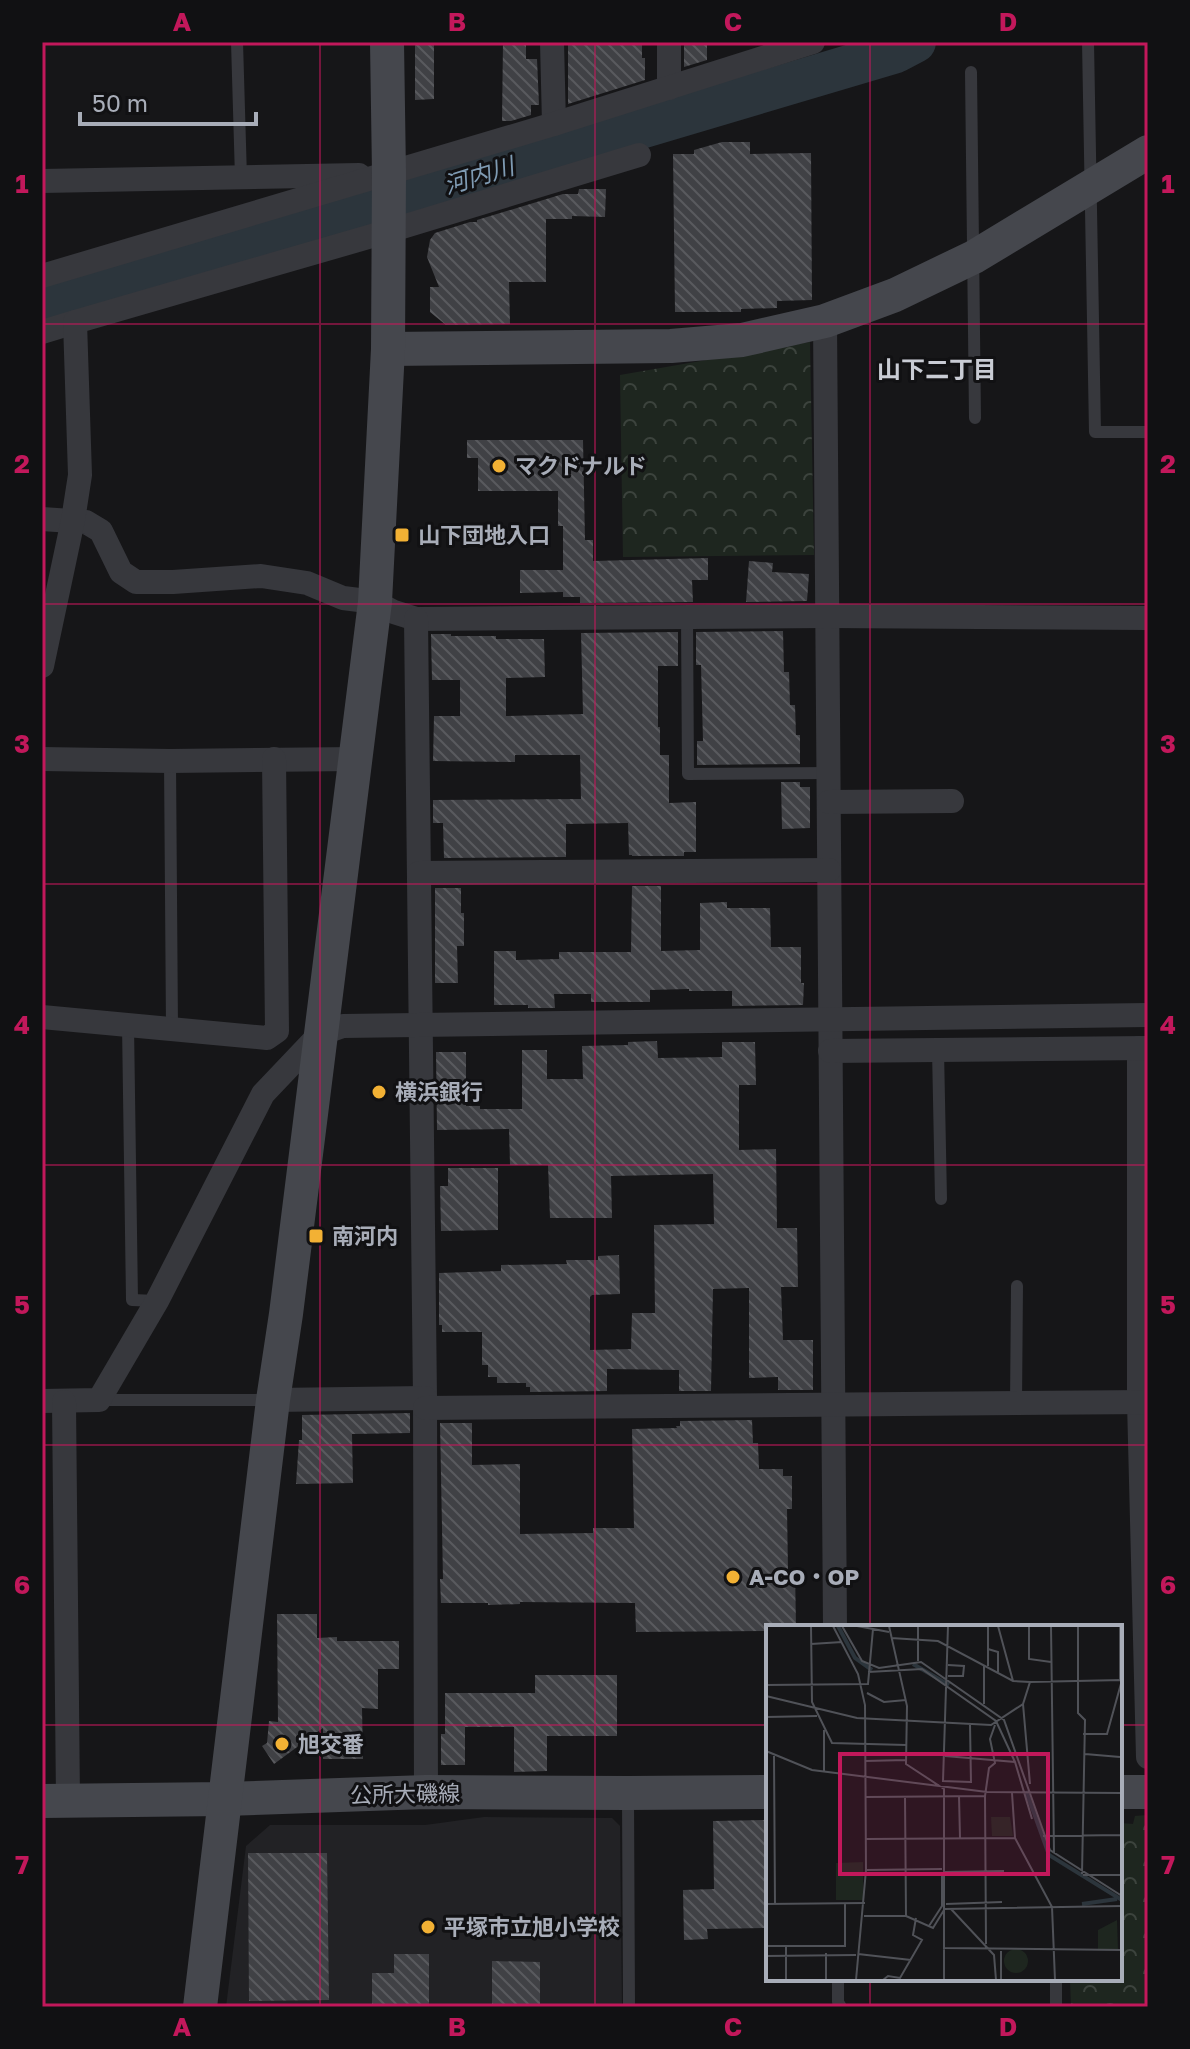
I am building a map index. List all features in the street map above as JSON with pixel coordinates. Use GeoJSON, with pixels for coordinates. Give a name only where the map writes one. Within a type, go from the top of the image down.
{"type":"FeatureCollection","features":[{"type":"Feature","properties":{"kind":"street"},"geometry":{"type":"LineString","coordinates":[[200,2007],[273,1400],[375,602],[388,349],[387,42]]}},
{"type":"Feature","properties":{"kind":"street"},"geometry":{"type":"LineString","coordinates":[[552,42],[554,124]]}},
{"type":"Feature","properties":{"kind":"street"},"geometry":{"type":"LineString","coordinates":[[669,42],[669,88]]}},
{"type":"Feature","properties":{"kind":"street"},"geometry":{"type":"LineString","coordinates":[[42,276],[389,177],[811,42]]}},
{"type":"Feature","properties":{"kind":"street"},"geometry":{"type":"LineString","coordinates":[[388,349],[683,346],[742,340],[825,321],[895,295],[974,257],[1148,152]]}},
{"type":"Feature","properties":{"kind":"street"},"geometry":{"type":"LineString","coordinates":[[42,332],[639,155]]}},
{"type":"Feature","properties":{"kind":"street"},"geometry":{"type":"LineString","coordinates":[[42,181],[389,177]]}},
{"type":"Feature","properties":{"kind":"street"},"geometry":{"type":"LineString","coordinates":[[825,321],[835,1625]]}},
{"type":"Feature","properties":{"kind":"street"},"geometry":{"type":"LineString","coordinates":[[42,666],[80,475],[75,322]]}},
{"type":"Feature","properties":{"kind":"street"},"geometry":{"type":"LineString","coordinates":[[42,519],[86,522],[101,531],[121,572],[136,582],[261,576],[307,583],[343,598],[375,602],[416,619],[827,616],[1148,618]]}},
{"type":"Feature","properties":{"kind":"street"},"geometry":{"type":"LineString","coordinates":[[416,619],[426,1792]]}},
{"type":"Feature","properties":{"kind":"street"},"geometry":{"type":"LineString","coordinates":[[42,759],[357,759]]}},
{"type":"Feature","properties":{"kind":"street"},"geometry":{"type":"LineString","coordinates":[[42,1017],[267,1038],[277,1031],[274,759]]}},
{"type":"Feature","properties":{"kind":"street"},"geometry":{"type":"LineString","coordinates":[[829,802],[952,801]]}},
{"type":"Feature","properties":{"kind":"street"},"geometry":{"type":"LineString","coordinates":[[419,873],[829,870]]}},
{"type":"Feature","properties":{"kind":"street"},"geometry":{"type":"LineString","coordinates":[[55,1801],[53,1401],[99,1400],[157,1301],[263,1094],[320,1034],[343,1026],[1148,1015]]}},
{"type":"Feature","properties":{"kind":"street"},"geometry":{"type":"LineString","coordinates":[[830,1051],[1143,1048],[1148,1757]]}},
{"type":"Feature","properties":{"kind":"street"},"geometry":{"type":"LineString","coordinates":[[273,1400],[833,1404],[1144,1402]]}},
{"type":"Feature","properties":{"kind":"street","name":"公所大磯線"},"geometry":{"type":"LineString","coordinates":[[55,1801],[426,1792],[766,1792]]}},
{"type":"Feature","properties":{"kind":"street"},"geometry":{"type":"LineString","coordinates":[[1122,1792],[1148,1792]]}},
{"type":"Feature","properties":{"kind":"lane"},"geometry":{"type":"LineString","coordinates":[[237,42],[241,178]]}},
{"type":"Feature","properties":{"kind":"lane"},"geometry":{"type":"LineString","coordinates":[[1088,42],[1095,432],[1148,432]]}},
{"type":"Feature","properties":{"kind":"lane"},"geometry":{"type":"LineString","coordinates":[[971,72],[975,418]]}},
{"type":"Feature","properties":{"kind":"lane"},"geometry":{"type":"LineString","coordinates":[[687,617],[688,774],[829,773]]}},
{"type":"Feature","properties":{"kind":"lane"},"geometry":{"type":"LineString","coordinates":[[170,761],[172,1029]]}},
{"type":"Feature","properties":{"kind":"lane"},"geometry":{"type":"LineString","coordinates":[[128,1025],[132,1300],[157,1301]]}},
{"type":"Feature","properties":{"kind":"lane"},"geometry":{"type":"LineString","coordinates":[[938,1050],[941,1199]]}},
{"type":"Feature","properties":{"kind":"lane"},"geometry":{"type":"LineString","coordinates":[[1016,1404],[1017,1286]]}},
{"type":"Feature","properties":{"kind":"lane"},"geometry":{"type":"LineString","coordinates":[[99,1400],[273,1400]]}},
{"type":"Feature","properties":{"kind":"lane"},"geometry":{"type":"LineString","coordinates":[[628,1793],[629,2007]]}},
{"type":"Feature","properties":{"kind":"lane"},"geometry":{"type":"LineString","coordinates":[[838,1981],[838,2002],[841,2007]]}},
{"type":"Feature","properties":{"kind":"lane"},"geometry":{"type":"LineString","coordinates":[[1056,1981],[1056,2007]]}},
{"type":"Feature","properties":{"kind":"shaded area","name":"平塚市立旭小学校"},"geometry":{"type":"Polygon","coordinates":[[[484,1817],[612,1818],[620,1826],[622,2007],[226,2007],[246,1846],[270,1825],[425,1825],[484,1817]]]}},
{"type":"Feature","properties":{"kind":"green space"},"geometry":{"type":"Polygon","coordinates":[[[810,342],[814,555],[623,557],[620,375],[810,342]]]}},
{"type":"Feature","properties":{"kind":"green space"},"geometry":{"type":"Polygon","coordinates":[[[1148,1815],[1148,2007],[1071,2007],[1070,1981],[1122,1981],[1122,1823],[1133,1824],[1135,1816],[1148,1815]]]}},
{"type":"Feature","properties":{"kind":"building"},"geometry":{"type":"Polygon","coordinates":[[[415,42],[434,42],[434,99],[415,100],[415,42]]]}},
{"type":"Feature","properties":{"kind":"building"},"geometry":{"type":"Polygon","coordinates":[[[503,42],[526,42],[526,59],[537,59],[539,105],[531,105],[531,115],[511,121],[502,121],[503,42]]]}},
{"type":"Feature","properties":{"kind":"building"},"geometry":{"type":"Polygon","coordinates":[[[568,42],[642,42],[645,80],[568,104],[568,42]]]}},
{"type":"Feature","properties":{"kind":"building"},"geometry":{"type":"Polygon","coordinates":[[[684,44],[707,44],[707,60],[684,67],[684,44]]]}},
{"type":"Feature","properties":{"kind":"building"},"geometry":{"type":"Polygon","coordinates":[[[722,142],[750,142],[750,154],[811,153],[812,300],[777,301],[777,308],[741,309],[741,312],[675,312],[673,154],[694,154],[694,150],[722,142]]]}},
{"type":"Feature","properties":{"kind":"building"},"geometry":{"type":"Polygon","coordinates":[[[579,189],[606,189],[605,217],[546,219],[546,282],[509,282],[510,324],[446,325],[430,312],[430,287],[439,287],[427,257],[430,240],[435,233],[563,194],[578,194],[579,189]]]}},
{"type":"Feature","properties":{"kind":"building"},"geometry":{"type":"Polygon","coordinates":[[[467,440],[583,440],[585,540],[593,540],[593,561],[708,558],[708,580],[692,580],[693,602],[580,603],[580,597],[563,597],[563,592],[520,593],[520,570],[563,570],[563,526],[558,526],[558,491],[478,491],[478,458],[467,458],[467,440]]]}},
{"type":"Feature","properties":{"kind":"building"},"geometry":{"type":"Polygon","coordinates":[[[749,561],[773,563],[772,572],[809,574],[807,601],[746,602],[749,561]]]}},
{"type":"Feature","properties":{"kind":"building"},"geometry":{"type":"Polygon","coordinates":[[[783,631],[784,672],[789,672],[790,705],[795,705],[796,735],[800,735],[800,764],[697,765],[697,741],[703,741],[701,665],[696,665],[696,632],[783,631]]]}},
{"type":"Feature","properties":{"kind":"building"},"geometry":{"type":"Polygon","coordinates":[[[678,632],[678,666],[658,666],[660,755],[669,755],[669,803],[696,802],[696,852],[684,852],[684,856],[632,856],[629,855],[628,823],[566,824],[566,857],[444,858],[443,823],[433,823],[433,800],[581,799],[580,755],[515,755],[515,762],[433,761],[434,716],[460,716],[460,680],[432,680],[431,634],[544,639],[545,677],[506,678],[506,716],[583,714],[581,633],[678,632]]]}},
{"type":"Feature","properties":{"kind":"building"},"geometry":{"type":"Polygon","coordinates":[[[781,782],[800,782],[800,787],[810,787],[810,828],[782,829],[781,782]]]}},
{"type":"Feature","properties":{"kind":"building"},"geometry":{"type":"Polygon","coordinates":[[[632,886],[661,886],[661,951],[700,950],[700,903],[727,902],[727,908],[770,908],[771,947],[801,947],[803,1005],[732,1006],[732,991],[689,989],[650,990],[650,1002],[591,1002],[591,994],[554,994],[555,1008],[494,1005],[494,951],[516,951],[516,960],[559,959],[559,952],[631,952],[632,886]]]}},
{"type":"Feature","properties":{"kind":"building"},"geometry":{"type":"Polygon","coordinates":[[[435,888],[461,888],[464,946],[457,946],[458,983],[435,983],[435,888]]]}},
{"type":"Feature","properties":{"kind":"building"},"geometry":{"type":"Polygon","coordinates":[[[657,1041],[658,1058],[722,1057],[722,1042],[755,1042],[756,1085],[739,1085],[739,1150],[776,1149],[777,1228],[797,1228],[798,1287],[781,1287],[783,1340],[813,1340],[813,1390],[778,1390],[778,1377],[749,1378],[749,1288],[713,1289],[711,1391],[679,1391],[679,1370],[607,1369],[607,1391],[530,1392],[526,1383],[497,1383],[497,1377],[488,1377],[488,1365],[482,1365],[482,1332],[442,1332],[442,1325],[439,1325],[439,1273],[501,1271],[501,1265],[567,1264],[566,1260],[598,1260],[598,1256],[619,1255],[620,1294],[590,1297],[590,1350],[631,1349],[632,1313],[655,1313],[654,1225],[714,1224],[713,1174],[611,1176],[612,1218],[550,1218],[548,1165],[510,1165],[509,1129],[437,1130],[436,1052],[466,1052],[466,1106],[522,1109],[522,1050],[547,1050],[547,1079],[583,1079],[582,1046],[657,1041]]]}},
{"type":"Feature","properties":{"kind":"building"},"geometry":{"type":"Polygon","coordinates":[[[448,1168],[498,1168],[498,1230],[441,1231],[440,1186],[448,1186],[448,1168]]]}},
{"type":"Feature","properties":{"kind":"building"},"geometry":{"type":"Polygon","coordinates":[[[410,1413],[410,1433],[352,1434],[353,1483],[296,1484],[302,1415],[410,1413]]]}},
{"type":"Feature","properties":{"kind":"building"},"geometry":{"type":"Polygon","coordinates":[[[752,1420],[753,1443],[758,1443],[759,1469],[783,1469],[783,1476],[792,1476],[792,1509],[787,1509],[788,1570],[795,1570],[796,1625],[766,1625],[766,1631],[636,1632],[635,1603],[441,1603],[440,1423],[472,1423],[472,1465],[520,1464],[520,1534],[593,1533],[593,1528],[634,1528],[632,1429],[677,1428],[680,1421],[752,1420]]]}},
{"type":"Feature","properties":{"kind":"building"},"geometry":{"type":"Polygon","coordinates":[[[277,1614],[317,1614],[317,1638],[399,1641],[399,1669],[378,1669],[378,1709],[362,1708],[363,1759],[323,1759],[323,1728],[274,1764],[262,1746],[267,1743],[269,1721],[278,1722],[277,1614]]]}},
{"type":"Feature","properties":{"kind":"building"},"geometry":{"type":"Polygon","coordinates":[[[535,1675],[617,1675],[617,1736],[547,1736],[547,1771],[514,1772],[514,1727],[465,1727],[465,1765],[441,1765],[445,1693],[535,1693],[535,1675]]]}},
{"type":"Feature","properties":{"kind":"building"},"geometry":{"type":"Polygon","coordinates":[[[766,1820],[766,1928],[707,1929],[708,1939],[684,1940],[683,1890],[714,1889],[713,1821],[766,1820]]]}},
{"type":"Feature","properties":{"kind":"building"},"geometry":{"type":"Polygon","coordinates":[[[248,1853],[327,1853],[329,2000],[249,2001],[248,1853]]]}},
{"type":"Feature","properties":{"kind":"building"},"geometry":{"type":"Polygon","coordinates":[[[394,1954],[429,1954],[429,2007],[372,2007],[372,1973],[394,1973],[394,1954]]]}},
{"type":"Feature","properties":{"kind":"building"},"geometry":{"type":"Polygon","coordinates":[[[492,1961],[540,1962],[540,2007],[492,2007],[492,1961]]]}},
{"type":"Feature","properties":{"kind":"waterway","name":"河内川"},"geometry":{"type":"LineString","coordinates":[[42,306],[896,52],[915,42]]}},
{"type":"Feature","properties":{"kind":"place","name":"マクドナルド"},"geometry":{"type":"Point","coordinates":[499,466]}},
{"type":"Feature","properties":{"kind":"place","name":"山下団地入口"},"geometry":{"type":"Point","coordinates":[402,535]}},
{"type":"Feature","properties":{"kind":"place","name":"横浜銀行"},"geometry":{"type":"Point","coordinates":[379,1092]}},
{"type":"Feature","properties":{"kind":"place","name":"南河内"},"geometry":{"type":"Point","coordinates":[316,1236]}},
{"type":"Feature","properties":{"kind":"place","name":"A-CO・OP"},"geometry":{"type":"Point","coordinates":[733,1577]}},
{"type":"Feature","properties":{"kind":"place","name":"旭交番"},"geometry":{"type":"Point","coordinates":[282,1744]}},
{"type":"Feature","properties":{"kind":"place","name":"平塚市立旭小学校"},"geometry":{"type":"Point","coordinates":[428,1927]}},
{"type":"Feature","properties":{"kind":"district","name":"山下二丁目"},"geometry":{"type":"Point","coordinates":[937,370]}}]}
